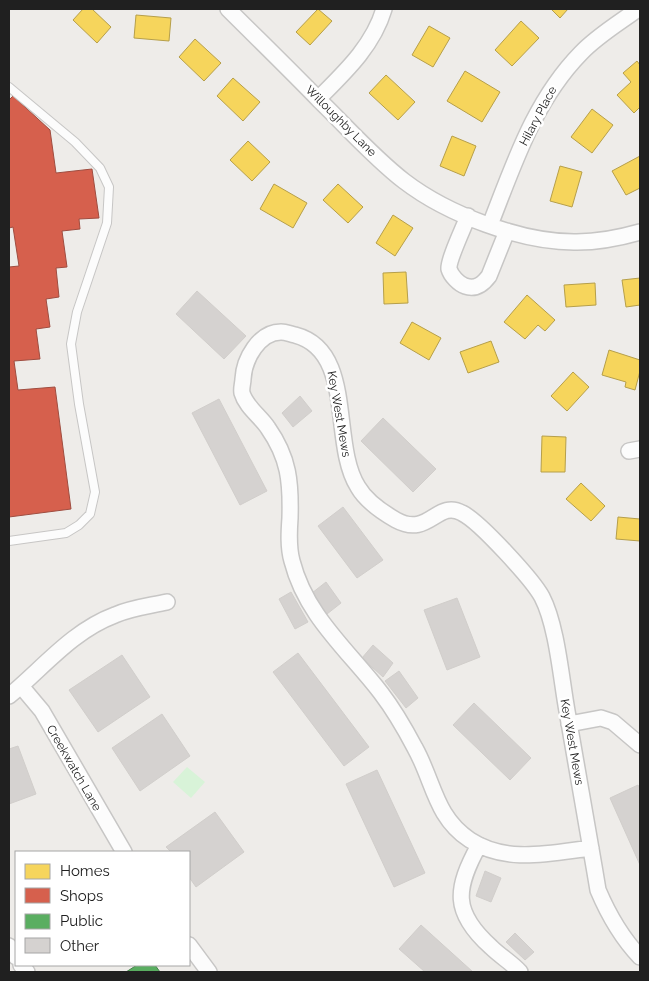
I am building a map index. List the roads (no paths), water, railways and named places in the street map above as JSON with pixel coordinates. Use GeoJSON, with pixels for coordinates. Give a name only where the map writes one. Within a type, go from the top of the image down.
{"type":"FeatureCollection","features":[{"type":"Feature","properties":{"kind":"street","name":"Willoughby Lane"},"geometry":{"type":"LineString","coordinates":[[228,9],[372,152],[405,181],[426,196],[490,225],[546,240],[575,242],[621,237],[640,232]]}},
{"type":"Feature","properties":{"kind":"street"},"geometry":{"type":"LineString","coordinates":[[318,99],[362,52],[372,36],[384,9]]}},
{"type":"Feature","properties":{"kind":"street","name":"Hilary Place"},"geometry":{"type":"LineString","coordinates":[[490,225],[528,129],[555,84],[582,52],[638,9]]}},
{"type":"Feature","properties":{"kind":"street"},"geometry":{"type":"LineString","coordinates":[[468,216],[450,261],[449,269],[455,280],[464,286],[476,287],[489,276],[507,231]]}},
{"type":"Feature","properties":{"kind":"street","name":"Key West Mews"},"geometry":{"type":"LineString","coordinates":[[479,845],[466,838],[438,806],[418,754],[402,724],[382,694],[328,632],[317,616],[300,583],[291,560],[289,541],[290,484],[286,464],[278,441],[252,409],[242,393],[244,370],[249,354],[262,340],[278,332],[299,336],[318,345],[329,361],[335,379],[348,466],[358,488],[373,504],[398,522],[413,526],[427,522],[450,508],[460,511],[520,568],[541,595],[556,644],[598,890],[609,916],[625,941],[640,957]]}},
{"type":"Feature","properties":{"kind":"street"},"geometry":{"type":"LineString","coordinates":[[9,696],[56,652],[86,630],[113,615],[167,602]]}},
{"type":"Feature","properties":{"kind":"street","name":"Creekwatch Lane"},"geometry":{"type":"LineString","coordinates":[[21,686],[42,711],[123,851]]}},
{"type":"Feature","properties":{"kind":"street"},"geometry":{"type":"LineString","coordinates":[[569,724],[601,718],[613,722],[640,745]]}},
{"type":"Feature","properties":{"kind":"street"},"geometry":{"type":"LineString","coordinates":[[520,972],[475,932],[464,914],[461,897],[462,883],[467,867],[479,845],[502,854],[523,856],[591,848]]}},
{"type":"Feature","properties":{"kind":"street"},"geometry":{"type":"LineString","coordinates":[[190,946],[208,972]]}},
{"type":"Feature","properties":{"kind":"lane"},"geometry":{"type":"LineString","coordinates":[[9,89],[75,142],[100,168],[109,187],[107,223],[77,312],[72,344],[79,404],[95,492],[90,514],[79,525],[66,533],[9,541]]}}]}
